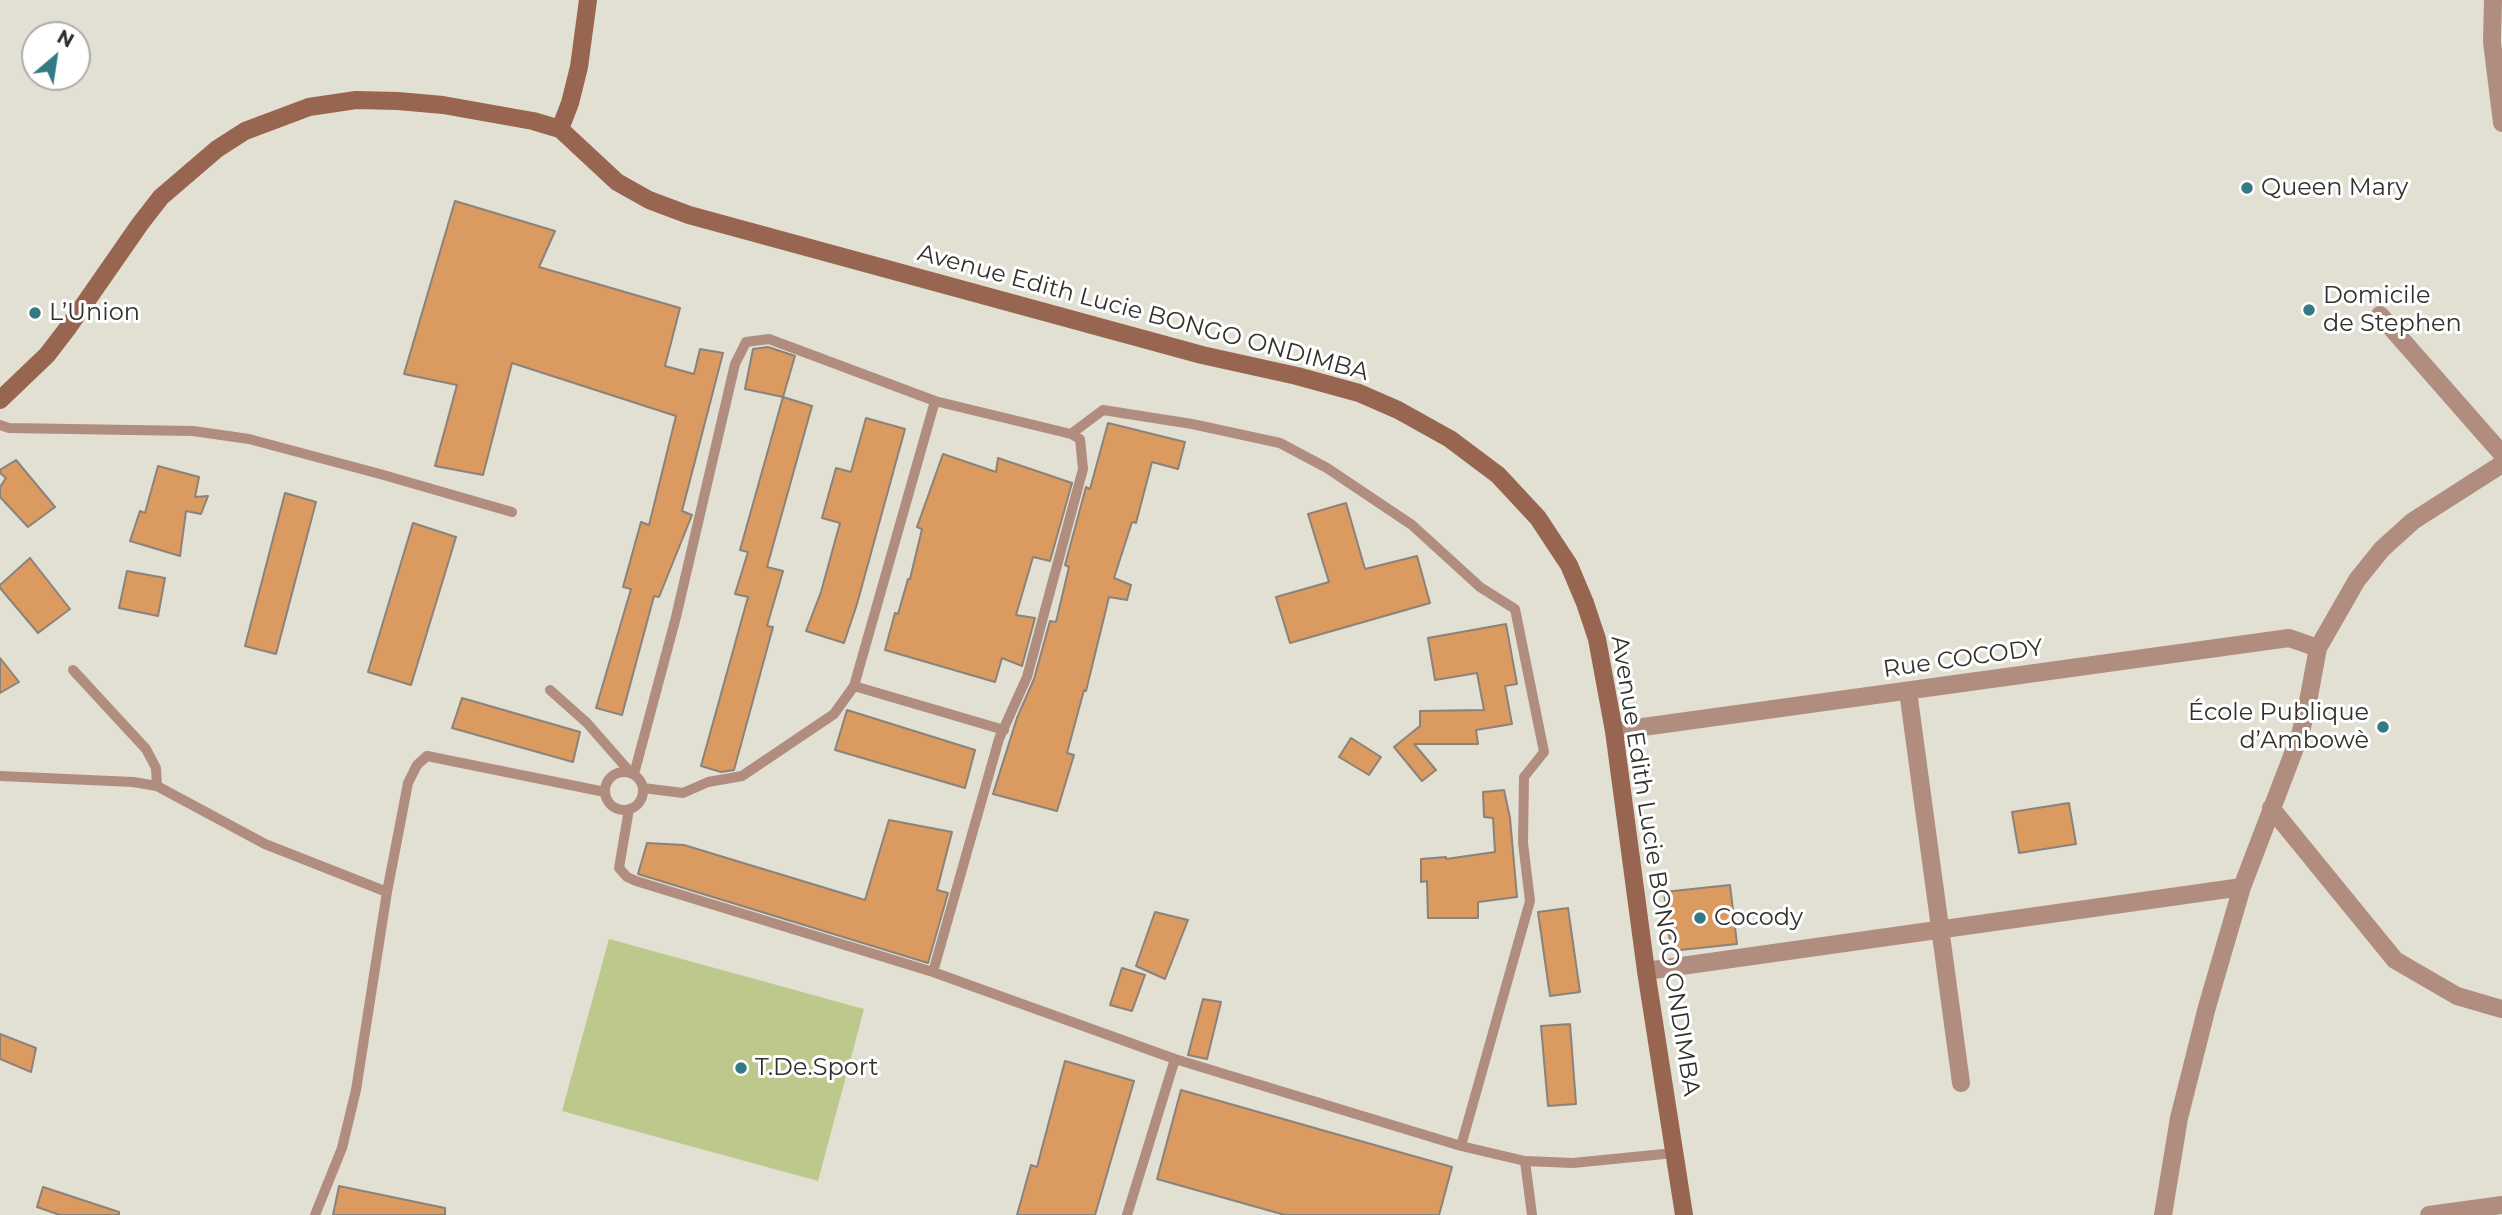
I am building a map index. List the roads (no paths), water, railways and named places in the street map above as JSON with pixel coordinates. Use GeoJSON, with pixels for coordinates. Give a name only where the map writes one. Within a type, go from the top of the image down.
{"type":"FeatureCollection","features":[{"type":"Feature","properties":{"kind":"main road"},"geometry":{"type":"LineString","coordinates":[[0,400],[47,355],[161,197],[217,149],[245,131],[309,107],[356,100],[443,105],[533,121],[560,129],[579,67],[588,0]]}},
{"type":"Feature","properties":{"kind":"main road","name":"Avenue Edith Lucie BONGO ONDIMBA"},"geometry":{"type":"LineString","coordinates":[[560,129],[617,182],[649,200],[689,215],[1189,352],[1359,393],[1398,410],[1450,439],[1498,475],[1538,518],[1569,565],[1597,639],[1614,731],[1646,971],[1684,1215]]}},
{"type":"Feature","properties":{"kind":"street"},"geometry":{"type":"LineString","coordinates":[[2493,0],[2492,42],[2502,123]]}},
{"type":"Feature","properties":{"kind":"street"},"geometry":{"type":"LineString","coordinates":[[2380,315],[2502,454]]}},
{"type":"Feature","properties":{"kind":"street"},"geometry":{"type":"LineString","coordinates":[[2163,1215],[2179,1118],[2189,1078],[2242,887],[2300,735],[2318,648],[2357,580],[2382,549],[2413,521],[2502,464]]}},
{"type":"Feature","properties":{"kind":"street","name":"Rue COCODY"},"geometry":{"type":"LineString","coordinates":[[1614,731],[2289,638],[2318,648]]}},
{"type":"Feature","properties":{"kind":"street"},"geometry":{"type":"LineString","coordinates":[[1908,691],[1961,1083]]}},
{"type":"Feature","properties":{"kind":"street"},"geometry":{"type":"LineString","coordinates":[[2271,808],[2395,960],[2457,996],[2502,1009]]}},
{"type":"Feature","properties":{"kind":"street"},"geometry":{"type":"LineString","coordinates":[[1646,971],[2242,887]]}},
{"type":"Feature","properties":{"kind":"street"},"geometry":{"type":"LineString","coordinates":[[2429,1215],[2502,1205]]}},
{"type":"Feature","properties":{"kind":"lane"},"geometry":{"type":"LineString","coordinates":[[632,773],[676,617],[735,364],[746,342],[768,339],[935,401],[1071,434],[1080,439],[1083,469],[1027,677],[999,739],[933,972]]}},
{"type":"Feature","properties":{"kind":"lane"},"geometry":{"type":"LineString","coordinates":[[643,788],[683,793],[708,782],[742,776],[834,714],[855,686],[935,401]]}},
{"type":"Feature","properties":{"kind":"lane"},"geometry":{"type":"LineString","coordinates":[[1071,434],[1103,410],[1192,424],[1280,443],[1326,468],[1412,525],[1480,587],[1515,609],[1544,752],[1524,777],[1523,843],[1530,901],[1461,1146]]}},
{"type":"Feature","properties":{"kind":"lane"},"geometry":{"type":"LineString","coordinates":[[0,425],[9,428],[193,431],[249,439],[512,512]]}},
{"type":"Feature","properties":{"kind":"lane"},"geometry":{"type":"LineString","coordinates":[[73,670],[146,749],[156,768],[157,786]]}},
{"type":"Feature","properties":{"kind":"lane"},"geometry":{"type":"LineString","coordinates":[[855,686],[1004,730]]}},
{"type":"Feature","properties":{"kind":"lane"},"geometry":{"type":"LineString","coordinates":[[550,690],[587,723],[642,783],[642,799],[629,809],[616,808],[610,804],[605,792],[608,780],[612,775],[624,771],[632,773]]}},
{"type":"Feature","properties":{"kind":"lane"},"geometry":{"type":"LineString","coordinates":[[315,1215],[342,1148],[356,1090],[387,892],[408,783],[417,765],[427,756],[605,792]]}},
{"type":"Feature","properties":{"kind":"lane"},"geometry":{"type":"LineString","coordinates":[[0,776],[133,782],[157,786],[265,844],[387,892]]}},
{"type":"Feature","properties":{"kind":"lane"},"geometry":{"type":"LineString","coordinates":[[629,809],[620,868],[627,877],[933,972],[1175,1059],[1461,1146],[1525,1161],[1573,1163],[1674,1153]]}},
{"type":"Feature","properties":{"kind":"lane"},"geometry":{"type":"LineString","coordinates":[[1128,1215],[1175,1059]]}},
{"type":"Feature","properties":{"kind":"lane"},"geometry":{"type":"LineString","coordinates":[[1525,1161],[1532,1215]]}},
{"type":"Feature","properties":{"kind":"place","name":"Queen Mary"},"geometry":{"type":"Point","coordinates":[2247,188]}},
{"type":"Feature","properties":{"kind":"place","name":"Domicile de Stephen"},"geometry":{"type":"Point","coordinates":[2309,310]}},
{"type":"Feature","properties":{"kind":"place","name":"L’Union"},"geometry":{"type":"Point","coordinates":[35,313]}},
{"type":"Feature","properties":{"kind":"place","name":"École Publique d’Ambowè"},"geometry":{"type":"Point","coordinates":[2383,727]}},
{"type":"Feature","properties":{"kind":"place","name":"Cocody"},"geometry":{"type":"Point","coordinates":[1700,918]}},
{"type":"Feature","properties":{"kind":"place","name":"T.De.Sport"},"geometry":{"type":"Point","coordinates":[741,1068]}}]}
